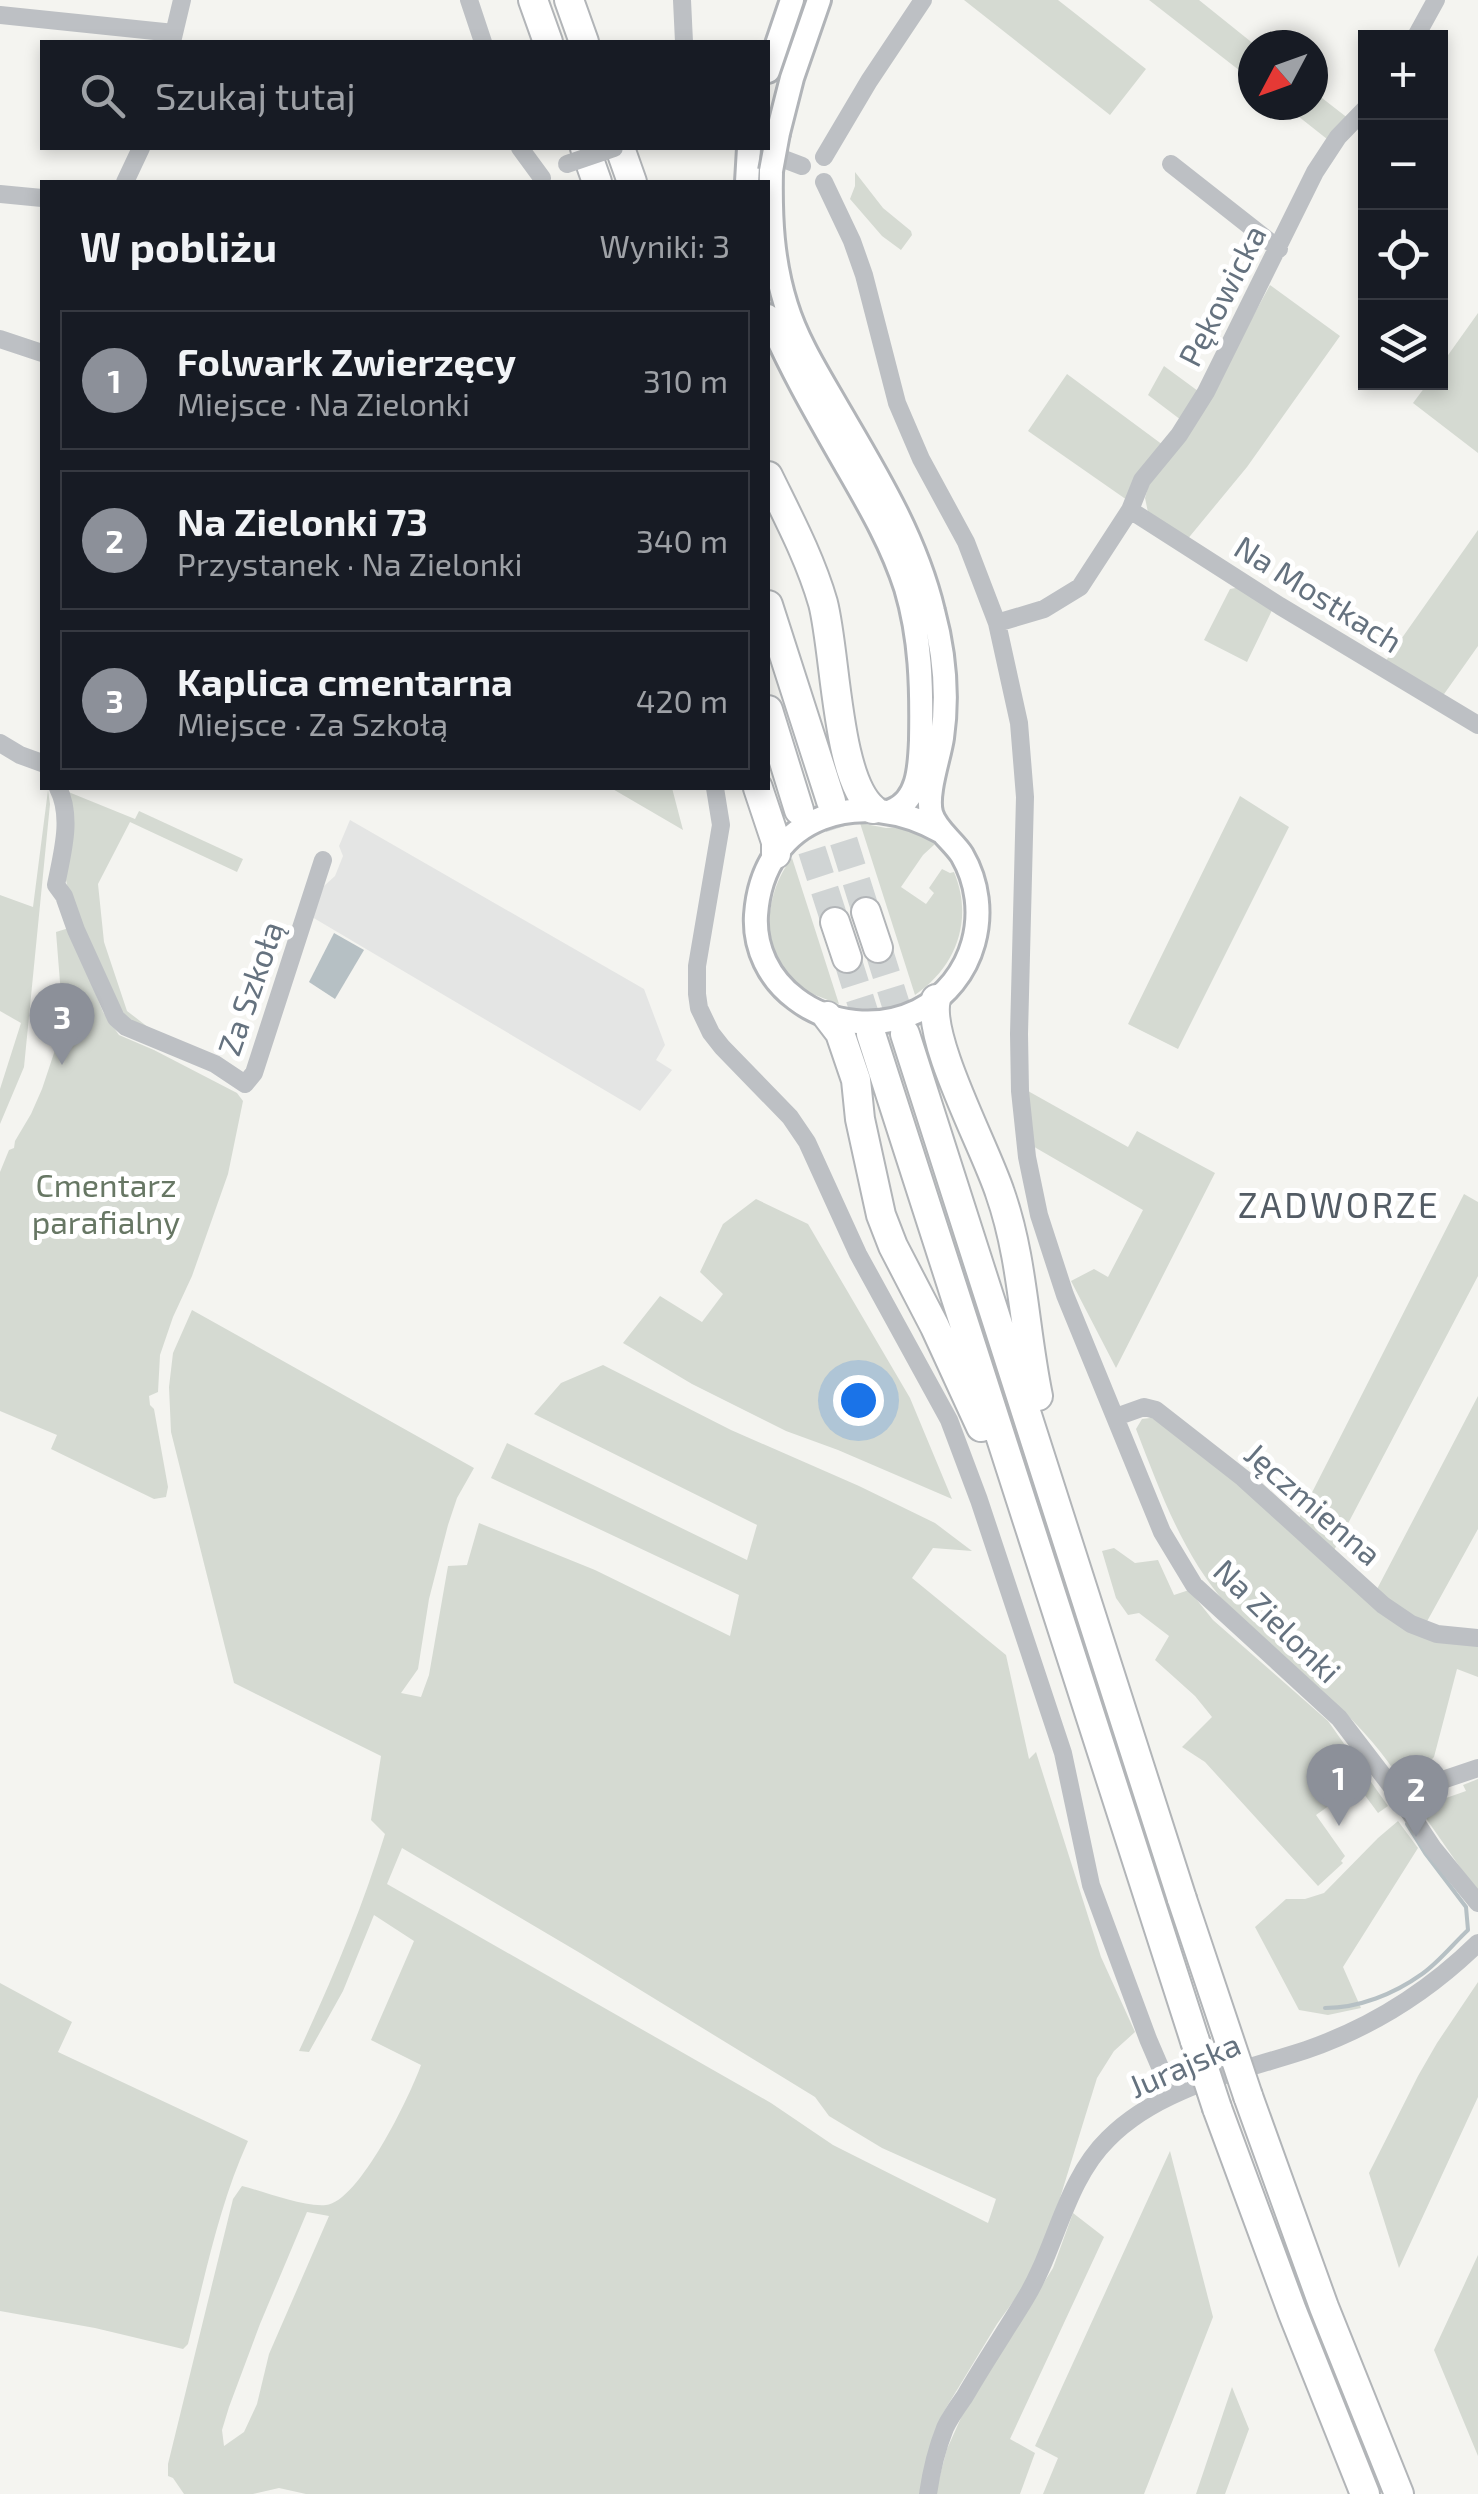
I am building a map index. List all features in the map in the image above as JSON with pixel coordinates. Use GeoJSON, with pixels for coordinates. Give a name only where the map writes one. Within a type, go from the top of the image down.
{"type":"FeatureCollection","features":[{"type":"Feature","properties":{"kind":"highway"},"geometry":{"type":"LineString","coordinates":[[533,0],[547,40]]}},
{"type":"Feature","properties":{"kind":"highway"},"geometry":{"type":"LineString","coordinates":[[569,0],[583,40]]}},
{"type":"Feature","properties":{"kind":"highway"},"geometry":{"type":"LineString","coordinates":[[618,150],[631,180]]}},
{"type":"Feature","properties":{"kind":"highway"},"geometry":{"type":"LineString","coordinates":[[576,156],[595,180]]}},
{"type":"Feature","properties":{"kind":"highway"},"geometry":{"type":"LineString","coordinates":[[770,480],[802,546],[822,601],[850,770],[860,795],[882,810]]}},
{"type":"Feature","properties":{"kind":"highway"},"geometry":{"type":"LineString","coordinates":[[770,610],[831,801]]}},
{"type":"Feature","properties":{"kind":"highway"},"geometry":{"type":"LineString","coordinates":[[770,716],[800,810]]}},
{"type":"Feature","properties":{"kind":"highway"},"geometry":{"type":"LineString","coordinates":[[759,790],[776,842],[776,854]]}},
{"type":"Feature","properties":{"kind":"highway"},"geometry":{"type":"LineString","coordinates":[[866,912],[878,948]]}},
{"type":"Feature","properties":{"kind":"highway"},"geometry":{"type":"LineString","coordinates":[[835,922],[847,958]]}},
{"type":"Feature","properties":{"kind":"highway"},"geometry":{"type":"LineString","coordinates":[[936,999],[933,1010],[941,1042],[1008,1221],[1032,1367],[1050,1440],[1056,1503]]}},
{"type":"Feature","properties":{"kind":"highway"},"geometry":{"type":"LineString","coordinates":[[827,1016],[840,1033],[852,1066],[876,1195],[893,1246],[953,1365],[992,1459],[1037,1550]]}},
{"type":"Feature","properties":{"kind":"highway"},"geometry":{"type":"LineString","coordinates":[[871,1034],[1217,2108],[1364,2492]]}},
{"type":"Feature","properties":{"kind":"highway"},"geometry":{"type":"LineString","coordinates":[[905,1034],[1248,2096],[1324,2306],[1399,2494]]}},
{"type":"Feature","properties":{"kind":"main road"},"geometry":{"type":"LineString","coordinates":[[770,65],[792,0]]}},
{"type":"Feature","properties":{"kind":"main road"},"geometry":{"type":"LineString","coordinates":[[770,320],[793,372],[886,538],[906,587],[921,665],[920,761],[910,797],[901,807],[850,810],[822,818],[796,834],[776,854],[762,881],[756,908],[756,936],[760,956],[790,994],[803,1004],[849,1022],[893,1020],[920,1010],[952,983],[969,955],[978,913],[974,880],[961,854],[931,814],[945,705],[934,613],[918,558],[816,369],[786,307],[776,265],[772,171],[778,133],[792,78],[819,2]]}},
{"type":"Feature","properties":{"kind":"main road"},"geometry":{"type":"LineString","coordinates":[[882,810],[917,818],[942,832]]}},
{"type":"Feature","properties":{"kind":"street"},"geometry":{"type":"LineString","coordinates":[[0,15],[173,38],[182,0]]}},
{"type":"Feature","properties":{"kind":"street"},"geometry":{"type":"LineString","coordinates":[[469,0],[482,40]]}},
{"type":"Feature","properties":{"kind":"street"},"geometry":{"type":"LineString","coordinates":[[682,0],[684,40]]}},
{"type":"Feature","properties":{"kind":"street"},"geometry":{"type":"LineString","coordinates":[[824,157],[923,0]]}},
{"type":"Feature","properties":{"kind":"street"},"geometry":{"type":"LineString","coordinates":[[1419,30],[1436,0]]}},
{"type":"Feature","properties":{"kind":"street","name":"Pękowicka"},"geometry":{"type":"LineString","coordinates":[[997,623],[1044,609],[1080,587],[1130,510],[1142,480],[1179,435],[1206,392],[1316,172],[1358,117]]}},
{"type":"Feature","properties":{"kind":"street"},"geometry":{"type":"LineString","coordinates":[[126,180],[139,150]]}},
{"type":"Feature","properties":{"kind":"street"},"geometry":{"type":"LineString","coordinates":[[521,150],[542,180],[549,171],[576,156],[607,150]]}},
{"type":"Feature","properties":{"kind":"street"},"geometry":{"type":"LineString","coordinates":[[802,166],[811,156],[824,157]]}},
{"type":"Feature","properties":{"kind":"street"},"geometry":{"type":"LineString","coordinates":[[802,166],[806,180],[814,184],[824,182],[831,170],[824,157]]}},
{"type":"Feature","properties":{"kind":"street"},"geometry":{"type":"LineString","coordinates":[[749,160],[802,166]]}},
{"type":"Feature","properties":{"kind":"street"},"geometry":{"type":"LineString","coordinates":[[1171,164],[1278,248]]}},
{"type":"Feature","properties":{"kind":"street","name":"Na Zielonki"},"geometry":{"type":"LineString","coordinates":[[824,182],[864,275],[897,403],[921,459],[966,542],[997,623],[1019,723],[1025,797],[1020,1091],[1039,1215],[1065,1295],[1162,1532],[1194,1585],[1339,1718],[1478,1904]]}},
{"type":"Feature","properties":{"kind":"street"},"geometry":{"type":"LineString","coordinates":[[0,194],[40,198]]}},
{"type":"Feature","properties":{"kind":"street"},"geometry":{"type":"LineString","coordinates":[[0,339],[40,352]]}},
{"type":"Feature","properties":{"kind":"street","name":"Na Mostkach"},"geometry":{"type":"LineString","coordinates":[[1130,510],[1478,725]]}},
{"type":"Feature","properties":{"kind":"street"},"geometry":{"type":"LineString","coordinates":[[0,743],[40,762]]}},
{"type":"Feature","properties":{"kind":"street","name":"Za Szkołą"},"geometry":{"type":"LineString","coordinates":[[59,790],[66,815],[56,885],[116,1018],[126,1027],[215,1064],[245,1084],[254,1073],[323,860]]}},
{"type":"Feature","properties":{"kind":"street"},"geometry":{"type":"LineString","coordinates":[[715,790],[720,838],[697,966],[699,1008],[711,1033],[790,1117],[807,1142],[858,1254],[949,1420],[1063,1754],[1097,1904],[1172,2095]]}},
{"type":"Feature","properties":{"kind":"street","name":"Jęczmienna"},"geometry":{"type":"LineString","coordinates":[[1116,1417],[1144,1406],[1156,1410],[1243,1478],[1382,1605],[1410,1624],[1437,1634],[1478,1638]]}},
{"type":"Feature","properties":{"kind":"street"},"geometry":{"type":"LineString","coordinates":[[1398,1794],[1478,1768]]}},
{"type":"Feature","properties":{"kind":"street","name":"Jurajska"},"geometry":{"type":"LineString","coordinates":[[928,2494],[945,2428],[1032,2288],[1087,2165],[1105,2141],[1128,2120],[1172,2095],[1350,2032],[1410,1999],[1478,1943]]}},
{"type":"Feature","properties":{"kind":"shaded area"},"geometry":{"type":"Polygon","coordinates":[[[350,820],[644,989],[665,1045],[656,1060],[672,1070],[640,1111],[312,917],[324,886],[335,876],[343,856],[339,846],[350,820]]]}},
{"type":"Feature","properties":{"kind":"shaded area"},"geometry":{"type":"Polygon","coordinates":[[[334,933],[364,950],[335,999],[309,982],[334,933]]]}},
{"type":"Feature","properties":{"kind":"green space"},"geometry":{"type":"Polygon","coordinates":[[[964,0],[1058,0],[1146,69],[1110,115],[964,0]]]}},
{"type":"Feature","properties":{"kind":"green space"},"geometry":{"type":"Polygon","coordinates":[[[1149,0],[1199,0],[1238,31],[1238,69],[1149,0]]]}},
{"type":"Feature","properties":{"kind":"green space"},"geometry":{"type":"Polygon","coordinates":[[[1328,103],[1349,119],[1327,139],[1303,120],[1328,120],[1328,103]]]}},
{"type":"Feature","properties":{"kind":"green space"},"geometry":{"type":"Polygon","coordinates":[[[855,172],[883,208],[911,231],[901,250],[882,236],[850,199],[855,172]]]}},
{"type":"Feature","properties":{"kind":"green space"},"geometry":{"type":"Polygon","coordinates":[[[1270,285],[1340,336],[1247,467],[1186,541],[1149,517],[1145,498],[1149,484],[1212,392],[1270,285]]]}},
{"type":"Feature","properties":{"kind":"green space"},"geometry":{"type":"Polygon","coordinates":[[[1478,313],[1478,453],[1413,403],[1423,390],[1448,390],[1448,355],[1478,313]]]}},
{"type":"Feature","properties":{"kind":"green space"},"geometry":{"type":"Polygon","coordinates":[[[1164,366],[1198,391],[1181,420],[1148,395],[1164,366]]]}},
{"type":"Feature","properties":{"kind":"green space"},"geometry":{"type":"Polygon","coordinates":[[[1067,374],[1163,445],[1127,500],[1028,431],[1067,374]]]}},
{"type":"Feature","properties":{"kind":"green space"},"geometry":{"type":"Polygon","coordinates":[[[1478,530],[1478,646],[1442,697],[1385,662],[1478,530]]]}},
{"type":"Feature","properties":{"kind":"green space"},"geometry":{"type":"Polygon","coordinates":[[[1241,587],[1274,606],[1247,662],[1204,640],[1230,589],[1241,587]]]}},
{"type":"Feature","properties":{"kind":"green space"},"geometry":{"type":"Polygon","coordinates":[[[48,790],[50,804],[24,1067],[0,1124],[0,1089],[21,1023],[0,1011],[0,895],[33,907],[48,790]]]}},
{"type":"Feature","properties":{"kind":"green space"},"geometry":{"type":"Polygon","coordinates":[[[614,790],[673,790],[683,830],[614,790]]]}},
{"type":"Feature","properties":{"kind":"green space"},"geometry":{"type":"Polygon","coordinates":[[[66,791],[135,819],[139,811],[243,859],[237,872],[130,822],[98,884],[104,942],[127,1011],[157,1034],[126,1020],[116,1009],[80,924],[65,873],[74,822],[66,791]]]}},
{"type":"Feature","properties":{"kind":"green space"},"geometry":{"type":"Polygon","coordinates":[[[1240,796],[1289,827],[1178,1049],[1128,1024],[1240,796]]]}},
{"type":"Feature","properties":{"kind":"green space"},"geometry":{"type":"Polygon","coordinates":[[[860,823],[904,827],[935,844],[901,887],[926,904],[934,893],[929,888],[942,869],[954,872],[960,890],[961,925],[951,956],[915,995],[860,823]]]}},
{"type":"Feature","properties":{"kind":"green space"},"geometry":{"type":"Polygon","coordinates":[[[792,858],[839,1004],[796,986],[775,958],[770,941],[771,905],[792,858]]]}},
{"type":"Feature","properties":{"kind":"green space","name":"Cmentarz parafialny"},"geometry":{"type":"Polygon","coordinates":[[[69,928],[103,1012],[119,1035],[237,1093],[243,1101],[228,1174],[160,1355],[158,1392],[149,1396],[168,1487],[166,1497],[154,1499],[51,1449],[57,1435],[0,1411],[0,1172],[31,1114],[57,1044],[61,995],[56,932],[69,928]]]}},
{"type":"Feature","properties":{"kind":"green space"},"geometry":{"type":"Polygon","coordinates":[[[1028,1091],[1128,1147],[1137,1131],[1215,1173],[1116,1368],[1071,1281],[1094,1269],[1108,1277],[1143,1210],[1024,1141],[1028,1091]]]}},
{"type":"Feature","properties":{"kind":"green space"},"geometry":{"type":"Polygon","coordinates":[[[1464,1194],[1478,1202],[1478,1276],[1332,1554],[1298,1520],[1464,1194]]]}},
{"type":"Feature","properties":{"kind":"green space"},"geometry":{"type":"Polygon","coordinates":[[[756,1199],[808,1224],[910,1398],[952,1499],[786,1431],[692,1384],[623,1343],[660,1296],[702,1322],[723,1294],[700,1272],[723,1224],[756,1199]]]}},
{"type":"Feature","properties":{"kind":"green space"},"geometry":{"type":"Polygon","coordinates":[[[192,1310],[474,1468],[457,1498],[448,1525],[429,1599],[418,1669],[401,1693],[421,1697],[429,1675],[448,1566],[467,1565],[479,1523],[595,1570],[730,1636],[739,1595],[491,1478],[507,1443],[747,1560],[757,1525],[534,1414],[561,1383],[603,1365],[731,1430],[935,1523],[972,1551],[933,1548],[912,1578],[1006,1655],[1029,1759],[1036,1752],[1101,1957],[1135,2032],[1114,2051],[1097,2078],[1048,2237],[1028,2281],[943,2413],[919,2494],[306,2494],[279,2488],[253,2494],[184,2494],[168,2476],[233,2199],[242,2186],[306,2204],[326,2205],[339,2199],[382,2146],[421,2065],[371,2040],[414,1941],[374,1915],[343,1991],[309,2052],[299,2051],[346,1944],[385,1834],[371,1820],[381,1756],[234,1683],[171,1432],[169,1387],[173,1353],[192,1310]],[[402,1848],[387,1884],[771,2103],[833,2145],[988,2223],[996,2199],[882,2148],[829,2116],[815,2097],[402,1848]],[[307,2212],[229,2407],[222,2430],[224,2446],[244,2432],[257,2404],[269,2354],[329,2216],[307,2212]]]}},
{"type":"Feature","properties":{"kind":"green space"},"geometry":{"type":"Polygon","coordinates":[[[1478,1396],[1478,1529],[1425,1625],[1376,1591],[1478,1396]]]}},
{"type":"Feature","properties":{"kind":"green space"},"geometry":{"type":"Polygon","coordinates":[[[1158,1417],[1243,1483],[1379,1607],[1478,1644],[1478,1677],[1457,1669],[1434,1757],[1429,1762],[1432,1772],[1401,1781],[1355,1723],[1236,1615],[1212,1587],[1174,1522],[1136,1429],[1142,1419],[1158,1417]]]}},
{"type":"Feature","properties":{"kind":"green space"},"geometry":{"type":"Polygon","coordinates":[[[1114,1548],[1135,1563],[1158,1560],[1174,1595],[1189,1590],[1213,1620],[1328,1721],[1388,1806],[1378,1813],[1364,1794],[1351,1803],[1344,1795],[1316,1815],[1345,1856],[1343,1863],[1318,1886],[1205,1762],[1182,1747],[1212,1717],[1155,1660],[1169,1636],[1139,1613],[1128,1615],[1116,1598],[1102,1551],[1114,1548]]]}},
{"type":"Feature","properties":{"kind":"green space"},"geometry":{"type":"Polygon","coordinates":[[[1478,1779],[1478,1893],[1416,1804],[1424,1794],[1429,1804],[1466,1791],[1463,1785],[1478,1779]]]}},
{"type":"Feature","properties":{"kind":"green space"},"geometry":{"type":"Polygon","coordinates":[[[1398,1821],[1418,1848],[1343,1967],[1361,2008],[1328,2015],[1299,2010],[1255,1927],[1286,1899],[1324,1893],[1398,1821]]]}},
{"type":"Feature","properties":{"kind":"green space"},"geometry":{"type":"Polygon","coordinates":[[[1478,1982],[1478,2097],[1399,2268],[1369,2173],[1418,2076],[1478,1982]]]}},
{"type":"Feature","properties":{"kind":"green space"},"geometry":{"type":"Polygon","coordinates":[[[0,1983],[72,2022],[58,2052],[248,2141],[221,2215],[188,2344],[183,2349],[0,2311],[0,1983]]]}},
{"type":"Feature","properties":{"kind":"green space"},"geometry":{"type":"Polygon","coordinates":[[[1170,2151],[1213,2317],[1144,2494],[1043,2494],[1058,2458],[1035,2446],[1170,2151]]]}},
{"type":"Feature","properties":{"kind":"green space"},"geometry":{"type":"Polygon","coordinates":[[[1073,2213],[1104,2237],[1010,2439],[1035,2453],[1020,2494],[935,2494],[947,2449],[965,2409],[1053,2268],[1073,2213]]]}},
{"type":"Feature","properties":{"kind":"green space"},"geometry":{"type":"Polygon","coordinates":[[[1478,2255],[1478,2456],[1434,2350],[1478,2255]]]}},
{"type":"Feature","properties":{"kind":"green space"},"geometry":{"type":"Polygon","coordinates":[[[1232,2387],[1249,2429],[1225,2494],[1196,2494],[1232,2387]]]}},
{"type":"Feature","properties":{"kind":"waterway"},"geometry":{"type":"LineString","coordinates":[[1325,2008],[1363,2003],[1400,1988],[1428,1969],[1468,1930],[1466,1907],[1407,1824]]}},
{"type":"Feature","properties":{"kind":"tunnel"},"geometry":{"type":"LineString","coordinates":[[831,801],[866,912]]}},
{"type":"Feature","properties":{"kind":"tunnel"},"geometry":{"type":"LineString","coordinates":[[799,810],[835,922]]}},
{"type":"Feature","properties":{"kind":"tunnel"},"geometry":{"type":"LineString","coordinates":[[878,948],[905,1034]]}},
{"type":"Feature","properties":{"kind":"tunnel"},"geometry":{"type":"LineString","coordinates":[[847,958],[871,1034]]}},
{"type":"Feature","properties":{"kind":"place","name":"Kaplica cmentarna"},"geometry":{"type":"Point","coordinates":[62,1065]}},
{"type":"Feature","properties":{"kind":"place","name":"Folwark Zwierzęcy"},"geometry":{"type":"Point","coordinates":[1339,1826]}},
{"type":"Feature","properties":{"kind":"place","name":"Na Zielonki 73"},"geometry":{"type":"Point","coordinates":[1416,1837]}},
{"type":"Feature","properties":{"kind":"district","name":"ZADWORZE"},"geometry":{"type":"Point","coordinates":[1339,1204]}}]}
